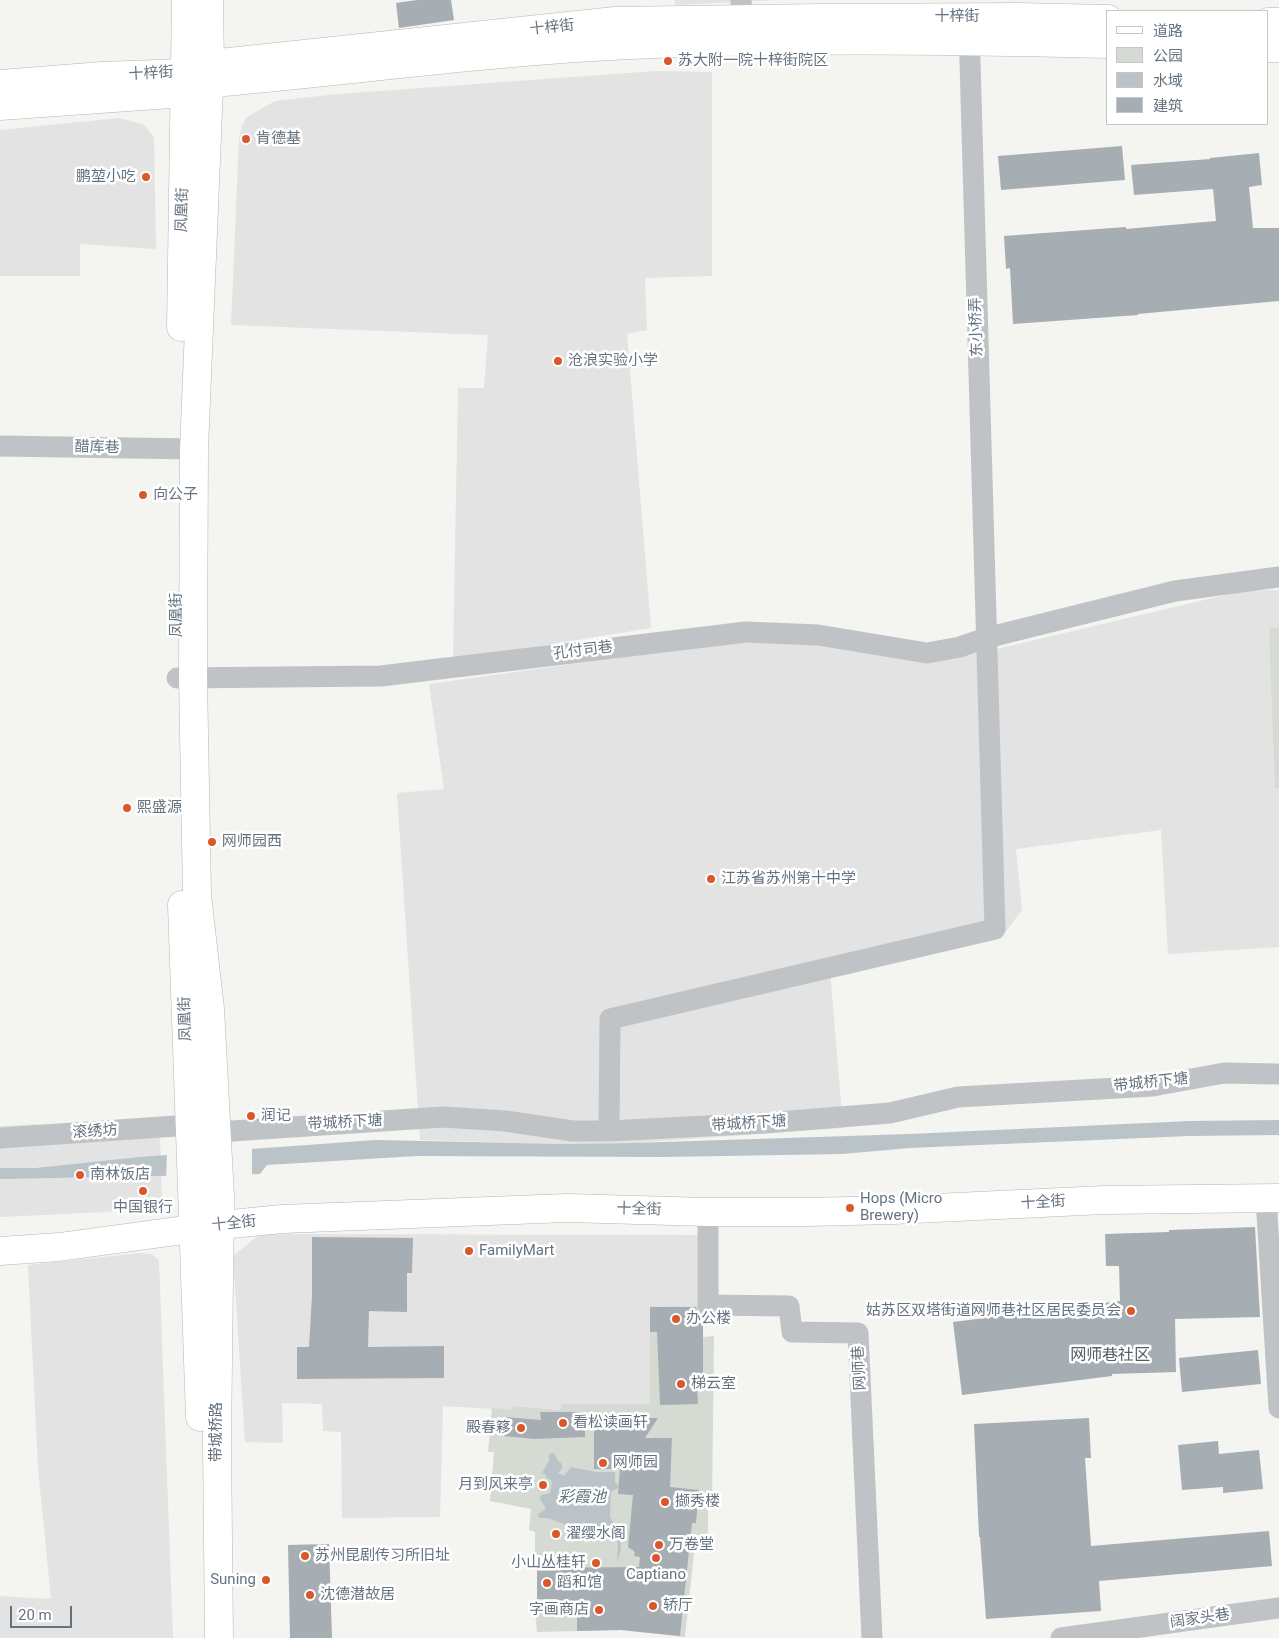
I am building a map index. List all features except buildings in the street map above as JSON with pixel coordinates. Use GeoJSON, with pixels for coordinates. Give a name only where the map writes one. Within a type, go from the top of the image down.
{"type":"FeatureCollection","features":[{"type":"Feature","properties":{"kind":"main road","name":"凤凰街"},"geometry":{"type":"LineString","coordinates":[[186,0],[197,78]]}},
{"type":"Feature","properties":{"kind":"main road","name":"凤凰街"},"geometry":{"type":"LineString","coordinates":[[209,0],[197,78],[186,449],[185,678],[181,896],[204,1128],[220,1197],[221,1225]]}},
{"type":"Feature","properties":{"kind":"main road","name":"十梓街"},"geometry":{"type":"LineString","coordinates":[[969,29],[1106,19]]}},
{"type":"Feature","properties":{"kind":"main road","name":"十梓街"},"geometry":{"type":"LineString","coordinates":[[0,106],[197,78],[652,44],[742,21],[969,29],[1106,44]]}},
{"type":"Feature","properties":{"kind":"main road","name":"十梓街"},"geometry":{"type":"LineString","coordinates":[[0,84],[102,76],[197,78]]}},
{"type":"Feature","properties":{"kind":"main road","name":"凤凰街"},"geometry":{"type":"LineString","coordinates":[[193,1229],[192,1196],[204,1128]]}},
{"type":"Feature","properties":{"kind":"main road","name":"十全街"},"geometry":{"type":"LineString","coordinates":[[0,1251],[59,1247],[221,1225],[282,1219],[567,1208],[708,1212],[874,1210],[1104,1200],[1272,1198]]}},
{"type":"Feature","properties":{"kind":"main road","name":"带城桥路"},"geometry":{"type":"LineString","coordinates":[[219,1638],[217,1442],[221,1225]]}},
{"type":"Feature","properties":{"kind":"main road","name":"带城桥路"},"geometry":{"type":"LineString","coordinates":[[193,1229],[201,1442],[203,1638]]}},
{"type":"Feature","properties":{"kind":"street","name":"东小桥弄"},"geometry":{"type":"LineString","coordinates":[[609,1131],[610,1019],[995,928],[969,29]]}},
{"type":"Feature","properties":{"kind":"street","name":"醋库巷"},"geometry":{"type":"LineString","coordinates":[[0,446],[186,449]]}},
{"type":"Feature","properties":{"kind":"street","name":"孔付司巷"},"geometry":{"type":"LineString","coordinates":[[185,678],[381,676],[746,632],[818,635],[927,653],[960,647],[986,638],[1175,591],[1279,577]]}},
{"type":"Feature","properties":{"kind":"street","name":"带城桥下塘"},"geometry":{"type":"LineString","coordinates":[[204,1128],[444,1117],[506,1120],[574,1131],[609,1131],[832,1118],[890,1113],[958,1097],[1153,1086],[1224,1074],[1279,1074]]}},
{"type":"Feature","properties":{"kind":"street","name":"滚绣坊"},"geometry":{"type":"LineString","coordinates":[[0,1138],[204,1128]]}},
{"type":"Feature","properties":{"kind":"street"},"geometry":{"type":"LineString","coordinates":[[1272,1198],[1279,1408]]}},
{"type":"Feature","properties":{"kind":"street","name":"网师巷"},"geometry":{"type":"LineString","coordinates":[[708,1212],[708,1305],[789,1306],[792,1332],[858,1333],[872,1638]]}},
{"type":"Feature","properties":{"kind":"street","name":"阔家头巷"},"geometry":{"type":"LineString","coordinates":[[1061,1638],[1279,1608]]}},
{"type":"Feature","properties":{"kind":"shaded area"},"geometry":{"type":"Polygon","coordinates":[[[675,0],[778,0],[675,5],[675,0]]]}},
{"type":"Feature","properties":{"kind":"shaded area","name":"沧浪实验小学"},"geometry":{"type":"Polygon","coordinates":[[[655,71],[712,72],[712,276],[645,278],[647,330],[627,334],[651,628],[453,660],[458,388],[484,388],[488,335],[231,325],[239,138],[242,126],[247,117],[275,101],[339,94],[655,71]]]}},
{"type":"Feature","properties":{"kind":"shaded area"},"geometry":{"type":"Polygon","coordinates":[[[119,118],[143,124],[154,137],[156,249],[80,244],[80,276],[0,276],[0,130],[119,118]]]}},
{"type":"Feature","properties":{"kind":"shaded area","name":"江苏省苏州第十中学"},"geometry":{"type":"Polygon","coordinates":[[[1279,590],[1279,947],[1168,954],[1161,830],[1016,849],[1022,910],[1004,934],[829,958],[843,1128],[633,1143],[561,1144],[420,1140],[397,793],[444,789],[429,684],[782,635],[963,657],[1242,591],[1279,590]]]}},
{"type":"Feature","properties":{"kind":"shaded area","name":"南林饭店"},"geometry":{"type":"Polygon","coordinates":[[[39,1124],[42,1145],[160,1137],[162,1205],[106,1212],[0,1217],[0,1126],[39,1124]]]}},
{"type":"Feature","properties":{"kind":"shaded area"},"geometry":{"type":"Polygon","coordinates":[[[260,1234],[703,1235],[703,1306],[650,1332],[650,1404],[561,1404],[561,1410],[514,1406],[513,1410],[443,1406],[440,1517],[342,1518],[341,1432],[323,1431],[322,1404],[282,1403],[283,1443],[245,1442],[233,1256],[260,1234]]]}},
{"type":"Feature","properties":{"kind":"shaded area"},"geometry":{"type":"Polygon","coordinates":[[[140,1253],[151,1254],[159,1260],[173,1638],[0,1638],[0,1596],[51,1599],[38,1468],[28,1265],[140,1253]]]}},
{"type":"Feature","properties":{"kind":"green space"},"geometry":{"type":"Polygon","coordinates":[[[1269,628],[1279,628],[1279,788],[1275,788],[1269,628]]]}},
{"type":"Feature","properties":{"kind":"green space","name":"网师园"},"geometry":{"type":"Polygon","coordinates":[[[703,1306],[703,1337],[714,1336],[712,1506],[708,1506],[708,1536],[696,1535],[685,1637],[621,1630],[537,1632],[534,1599],[537,1598],[537,1568],[535,1567],[535,1532],[529,1530],[531,1509],[490,1501],[494,1452],[488,1452],[492,1408],[513,1410],[513,1406],[561,1410],[561,1404],[650,1404],[650,1307],[703,1306]]]}},
{"type":"Feature","properties":{"kind":"water"},"geometry":{"type":"Polygon","coordinates":[[[1279,1120],[1279,1135],[1189,1136],[910,1148],[842,1154],[662,1157],[417,1156],[267,1165],[260,1174],[0,1179],[0,1168],[36,1168],[140,1157],[376,1140],[561,1144],[633,1143],[909,1134],[1190,1121],[1279,1120]]]}},
{"type":"Feature","properties":{"kind":"water","name":"彩霞池"},"geometry":{"type":"Polygon","coordinates":[[[551,1453],[555,1454],[557,1460],[562,1464],[562,1469],[558,1473],[564,1476],[571,1467],[596,1472],[615,1472],[615,1482],[619,1486],[611,1492],[610,1517],[614,1524],[618,1525],[621,1551],[617,1561],[618,1544],[612,1530],[584,1528],[579,1525],[567,1525],[547,1518],[539,1518],[538,1514],[546,1509],[540,1499],[541,1495],[550,1493],[552,1481],[542,1473],[550,1459],[548,1456],[551,1453]]]}},
{"type":"Feature","properties":{"kind":"pier"},"geometry":{"type":"Polygon","coordinates":[[[252,1147],[252,1175],[166,1179],[167,1153],[252,1147]]]}},
{"type":"Feature","properties":{"kind":"place","name":"苏大附一院十梓街院区"},"geometry":{"type":"Point","coordinates":[668,61]}},
{"type":"Feature","properties":{"kind":"place","name":"肯德基"},"geometry":{"type":"Point","coordinates":[246,139]}},
{"type":"Feature","properties":{"kind":"place","name":"鹏堃小吃"},"geometry":{"type":"Point","coordinates":[146,177]}},
{"type":"Feature","properties":{"kind":"place","name":"沧浪实验小学"},"geometry":{"type":"Point","coordinates":[558,361]}},
{"type":"Feature","properties":{"kind":"place","name":"向公子"},"geometry":{"type":"Point","coordinates":[143,495]}},
{"type":"Feature","properties":{"kind":"place","name":"熙盛源"},"geometry":{"type":"Point","coordinates":[127,808]}},
{"type":"Feature","properties":{"kind":"place","name":"网师园西"},"geometry":{"type":"Point","coordinates":[212,842]}},
{"type":"Feature","properties":{"kind":"place","name":"江苏省苏州第十中学"},"geometry":{"type":"Point","coordinates":[711,879]}},
{"type":"Feature","properties":{"kind":"place","name":"润记"},"geometry":{"type":"Point","coordinates":[251,1116]}},
{"type":"Feature","properties":{"kind":"place","name":"南林饭店"},"geometry":{"type":"Point","coordinates":[80,1175]}},
{"type":"Feature","properties":{"kind":"place","name":"中国银行"},"geometry":{"type":"Point","coordinates":[143,1191]}},
{"type":"Feature","properties":{"kind":"place","name":"Hops (Micro Brewery)"},"geometry":{"type":"Point","coordinates":[850,1208]}},
{"type":"Feature","properties":{"kind":"place","name":"FamilyMart"},"geometry":{"type":"Point","coordinates":[469,1251]}},
{"type":"Feature","properties":{"kind":"place","name":"姑苏区双塔街道网师巷社区居民委员会"},"geometry":{"type":"Point","coordinates":[1131,1311]}},
{"type":"Feature","properties":{"kind":"place","name":"办公楼"},"geometry":{"type":"Point","coordinates":[676,1319]}},
{"type":"Feature","properties":{"kind":"place","name":"梯云室"},"geometry":{"type":"Point","coordinates":[681,1384]}},
{"type":"Feature","properties":{"kind":"place","name":"看松读画轩"},"geometry":{"type":"Point","coordinates":[563,1423]}},
{"type":"Feature","properties":{"kind":"place","name":"殿春簃"},"geometry":{"type":"Point","coordinates":[521,1428]}},
{"type":"Feature","properties":{"kind":"place","name":"网师园"},"geometry":{"type":"Point","coordinates":[603,1463]}},
{"type":"Feature","properties":{"kind":"place","name":"月到风来亭"},"geometry":{"type":"Point","coordinates":[543,1485]}},
{"type":"Feature","properties":{"kind":"place","name":"撷秀楼"},"geometry":{"type":"Point","coordinates":[665,1502]}},
{"type":"Feature","properties":{"kind":"place","name":"濯缨水阁"},"geometry":{"type":"Point","coordinates":[556,1534]}},
{"type":"Feature","properties":{"kind":"place","name":"万卷堂"},"geometry":{"type":"Point","coordinates":[659,1545]}},
{"type":"Feature","properties":{"kind":"place","name":"苏州昆剧传习所旧址"},"geometry":{"type":"Point","coordinates":[305,1556]}},
{"type":"Feature","properties":{"kind":"place","name":"Captiano"},"geometry":{"type":"Point","coordinates":[656,1558]}},
{"type":"Feature","properties":{"kind":"place","name":"小山丛桂轩"},"geometry":{"type":"Point","coordinates":[596,1563]}},
{"type":"Feature","properties":{"kind":"place","name":"Suning"},"geometry":{"type":"Point","coordinates":[266,1580]}},
{"type":"Feature","properties":{"kind":"place","name":"蹈和馆"},"geometry":{"type":"Point","coordinates":[547,1583]}},
{"type":"Feature","properties":{"kind":"place","name":"沈德潜故居"},"geometry":{"type":"Point","coordinates":[310,1595]}},
{"type":"Feature","properties":{"kind":"place","name":"轿厅"},"geometry":{"type":"Point","coordinates":[653,1606]}},
{"type":"Feature","properties":{"kind":"place","name":"字画商店"},"geometry":{"type":"Point","coordinates":[599,1610]}},
{"type":"Feature","properties":{"kind":"district","name":"网师巷社区"},"geometry":{"type":"Point","coordinates":[1110,1356]}}]}
